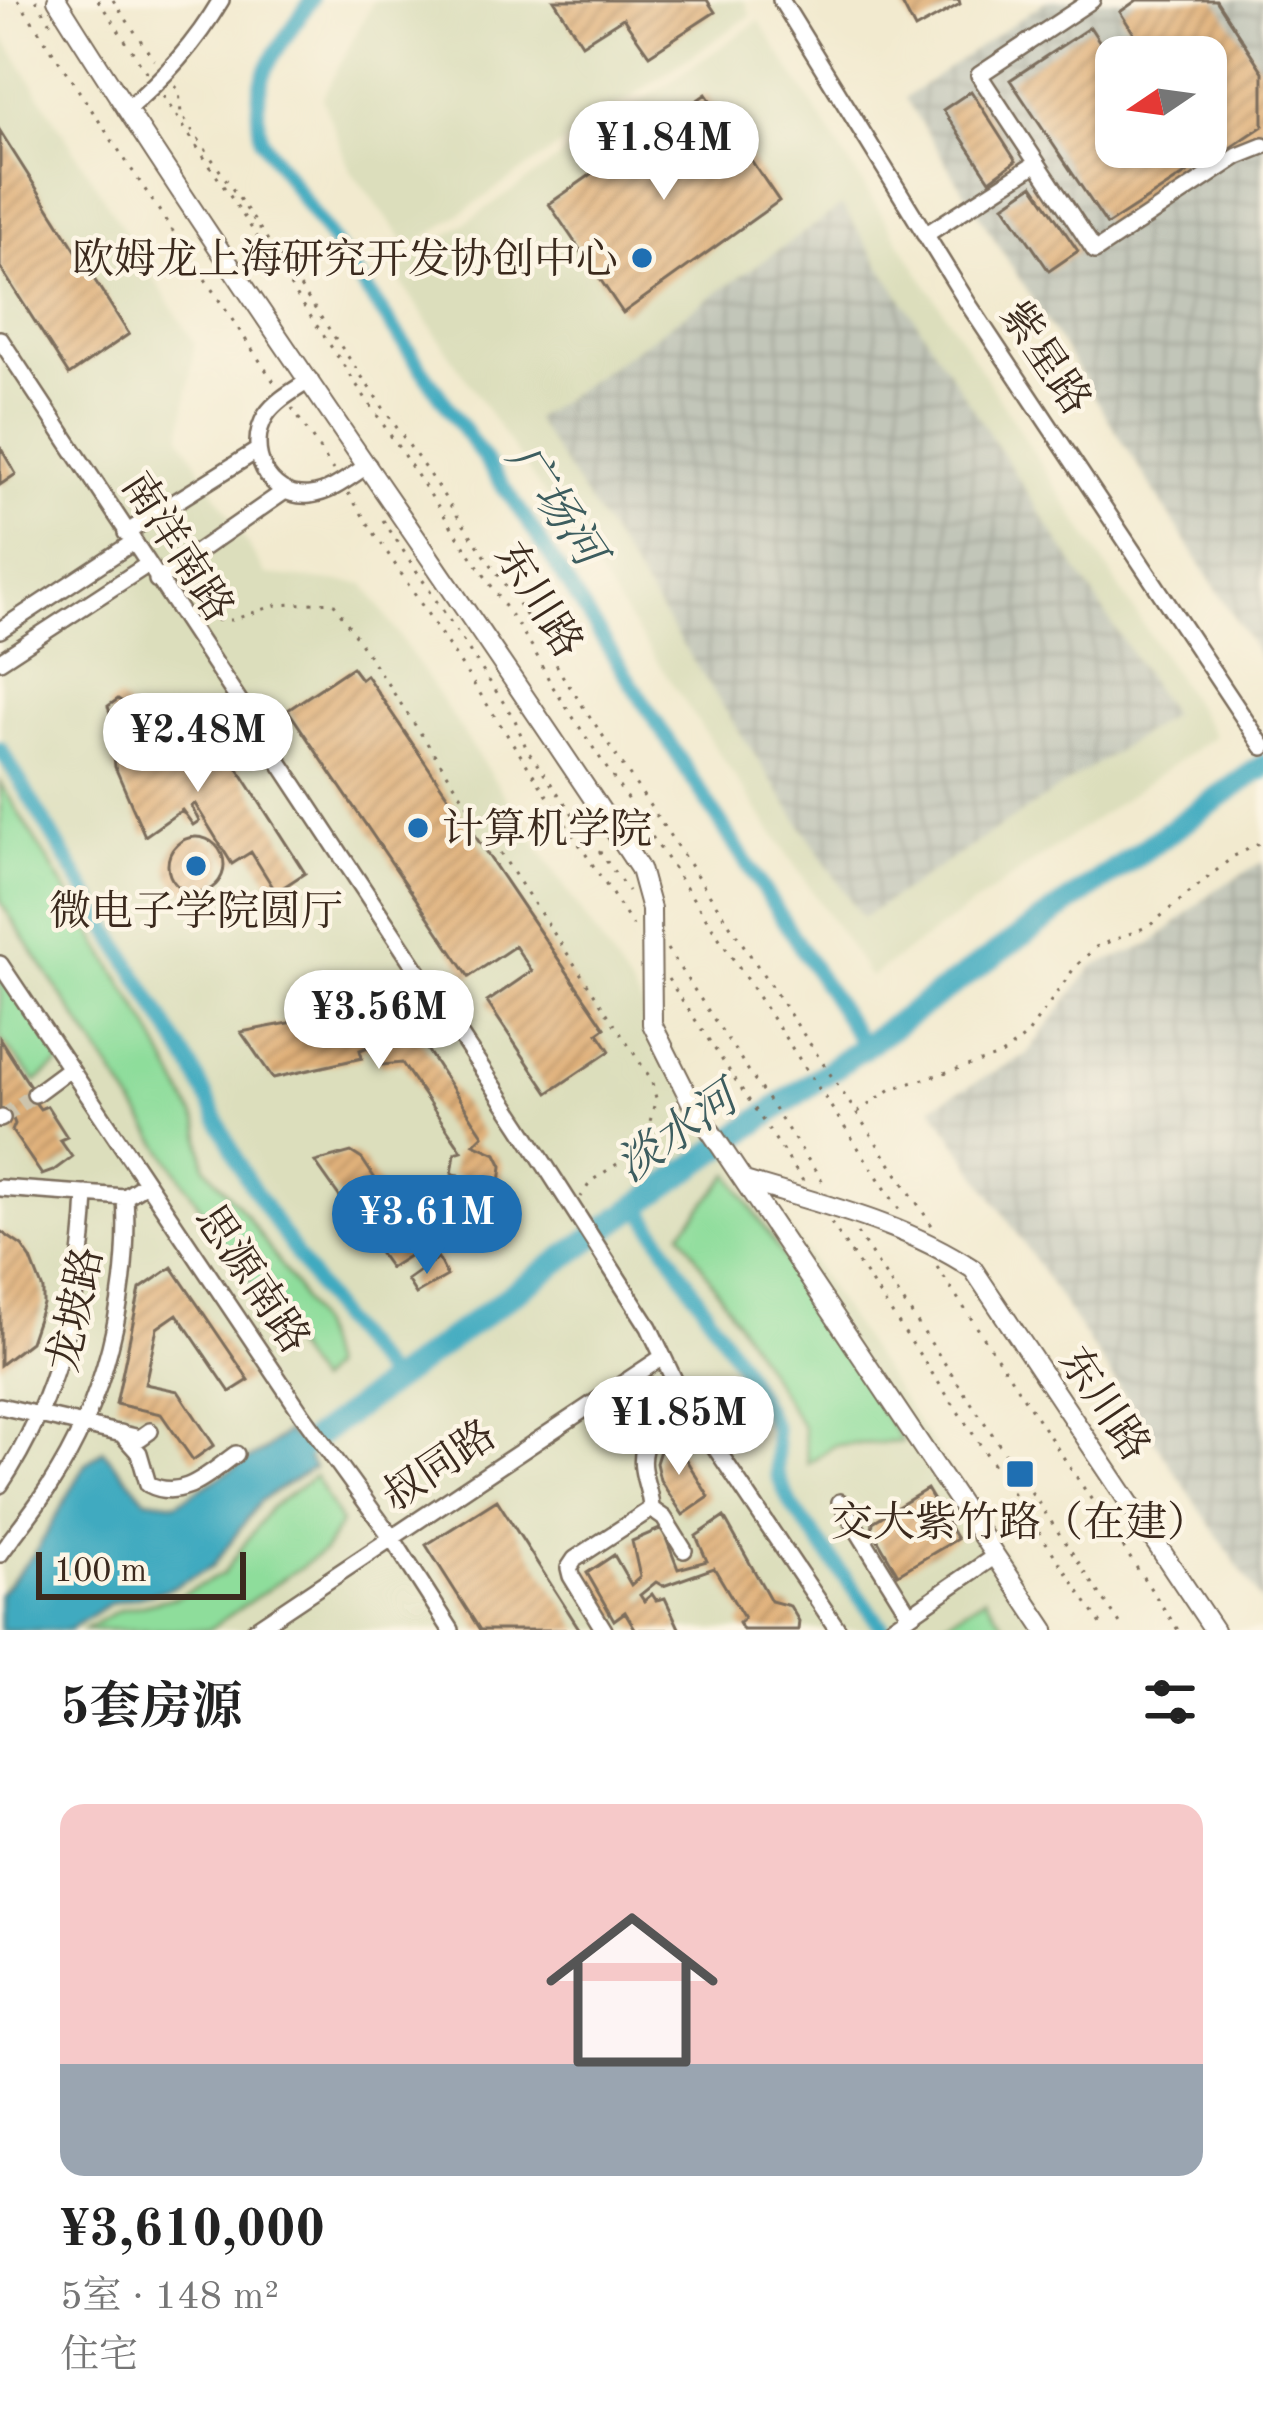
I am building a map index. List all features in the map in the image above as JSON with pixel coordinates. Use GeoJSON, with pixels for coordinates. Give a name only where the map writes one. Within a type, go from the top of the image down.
{"type":"FeatureCollection","features":[{"type":"Feature","properties":{"kind":"main road","name":"东川路"},"geometry":{"type":"LineString","coordinates":[[57,0],[126,110],[640,868],[659,952],[652,1024],[692,1102],[1045,1630]]}},
{"type":"Feature","properties":{"kind":"main road","name":"东川路"},"geometry":{"type":"LineString","coordinates":[[745,1181],[872,1219],[936,1245],[973,1269],[1214,1630]]}},
{"type":"Feature","properties":{"kind":"street"},"geometry":{"type":"LineString","coordinates":[[126,110],[160,81],[201,33],[221,0]]}},
{"type":"Feature","properties":{"kind":"street","name":"紫星路"},"geometry":{"type":"LineString","coordinates":[[781,0],[925,235],[1263,747]]}},
{"type":"Feature","properties":{"kind":"street"},"geometry":{"type":"LineString","coordinates":[[1092,0],[979,75],[1095,251],[1238,156],[1263,146]]}},
{"type":"Feature","properties":{"kind":"street"},"geometry":{"type":"LineString","coordinates":[[925,235],[1037,163]]}},
{"type":"Feature","properties":{"kind":"street","name":"南洋南路"},"geometry":{"type":"LineString","coordinates":[[0,339],[613,1269],[649,1328],[661,1358]]}},
{"type":"Feature","properties":{"kind":"street"},"geometry":{"type":"LineString","coordinates":[[310,380],[264,417],[258,450],[269,480],[285,491],[309,495],[368,465]]}},
{"type":"Feature","properties":{"kind":"street"},"geometry":{"type":"LineString","coordinates":[[0,630],[258,450]]}},
{"type":"Feature","properties":{"kind":"street"},"geometry":{"type":"LineString","coordinates":[[158,580],[285,491]]}},
{"type":"Feature","properties":{"kind":"street"},"geometry":{"type":"LineString","coordinates":[[0,661],[147,565]]}},
{"type":"Feature","properties":{"kind":"street","name":"思源南路"},"geometry":{"type":"LineString","coordinates":[[0,964],[451,1630]]}},
{"type":"Feature","properties":{"kind":"street"},"geometry":{"type":"LineString","coordinates":[[35,1094],[70,1068]]}},
{"type":"Feature","properties":{"kind":"street"},"geometry":{"type":"LineString","coordinates":[[0,1188],[125,1197],[147,1183]]}},
{"type":"Feature","properties":{"kind":"street"},"geometry":{"type":"LineString","coordinates":[[0,1485],[38,1416],[62,1351],[84,1252],[86,1194]]}},
{"type":"Feature","properties":{"kind":"street","name":"龙坡路"},"geometry":{"type":"LineString","coordinates":[[0,1554],[51,1485],[80,1428],[109,1353],[128,1245],[125,1197]]}},
{"type":"Feature","properties":{"kind":"street"},"geometry":{"type":"LineString","coordinates":[[661,1358],[684,1402],[838,1630]]}},
{"type":"Feature","properties":{"kind":"street","name":"叔同路"},"geometry":{"type":"LineString","coordinates":[[254,1630],[661,1358]]}},
{"type":"Feature","properties":{"kind":"street"},"geometry":{"type":"LineString","coordinates":[[684,1402],[658,1424],[642,1455],[651,1509],[664,1518],[684,1550]]}},
{"type":"Feature","properties":{"kind":"street"},"geometry":{"type":"LineString","coordinates":[[0,1406],[80,1428],[140,1438],[150,1431]]}},
{"type":"Feature","properties":{"kind":"street"},"geometry":{"type":"LineString","coordinates":[[121,1433],[139,1453],[148,1484],[160,1491],[193,1484],[236,1454]]}},
{"type":"Feature","properties":{"kind":"street"},"geometry":{"type":"LineString","coordinates":[[841,1502],[898,1623],[995,1556]]}},
{"type":"Feature","properties":{"kind":"street"},"geometry":{"type":"LineString","coordinates":[[604,1630],[569,1568],[575,1559],[651,1509]]}},
{"type":"Feature","properties":{"kind":"path"},"geometry":{"type":"LineString","coordinates":[[17,0],[659,952],[827,1188]]}},
{"type":"Feature","properties":{"kind":"path"},"geometry":{"type":"LineString","coordinates":[[36,0],[61,38]]}},
{"type":"Feature","properties":{"kind":"path","name":"东川路"},"geometry":{"type":"LineString","coordinates":[[98,0],[160,81],[907,1221]]}},
{"type":"Feature","properties":{"kind":"path"},"geometry":{"type":"LineString","coordinates":[[113,0],[160,81],[179,89],[182,114],[543,640],[856,1113],[891,1089],[1000,1056],[1026,1036],[1075,967],[1096,947],[1149,926],[1234,856],[1263,842]]}},
{"type":"Feature","properties":{"kind":"path","name":"东川路"},"geometry":{"type":"LineString","coordinates":[[378,512],[515,720],[527,750],[629,892]]}},
{"type":"Feature","properties":{"kind":"path"},"geometry":{"type":"LineString","coordinates":[[186,623],[232,620],[276,605],[333,602],[651,1078],[656,1098],[646,1137],[634,1153],[591,1181],[574,1209]]}},
{"type":"Feature","properties":{"kind":"path"},"geometry":{"type":"LineString","coordinates":[[659,952],[732,1076],[813,1196]]}},
{"type":"Feature","properties":{"kind":"path"},"geometry":{"type":"LineString","coordinates":[[826,1216],[1105,1630]]}},
{"type":"Feature","properties":{"kind":"path"},"geometry":{"type":"LineString","coordinates":[[854,1227],[1124,1630]]}},
{"type":"Feature","properties":{"kind":"path","name":"东川路"},"geometry":{"type":"LineString","coordinates":[[933,1260],[1178,1630]]}},
{"type":"Feature","properties":{"kind":"shaded area"},"geometry":{"type":"Polygon","coordinates":[[[374,0],[744,0],[751,15],[410,248],[350,170],[322,98],[374,0]]]}},
{"type":"Feature","properties":{"kind":"shaded area"},"geometry":{"type":"Polygon","coordinates":[[[1047,0],[1263,0],[1263,663],[905,98],[1047,0]]]}},
{"type":"Feature","properties":{"kind":"shaded area"},"geometry":{"type":"Polygon","coordinates":[[[759,21],[1214,736],[870,977],[394,272],[759,21]]]}},
{"type":"Feature","properties":{"kind":"shaded area"},"geometry":{"type":"Polygon","coordinates":[[[0,31],[195,344],[181,436],[266,575],[365,584],[1054,1630],[0,1630],[0,31]]]}},
{"type":"Feature","properties":{"kind":"shaded area"},"geometry":{"type":"Polygon","coordinates":[[[842,206],[1171,715],[862,918],[534,419],[842,206]]]}},
{"type":"Feature","properties":{"kind":"shaded area"},"geometry":{"type":"Polygon","coordinates":[[[1263,862],[1263,1604],[932,1106],[1026,1055],[1093,966],[1150,945],[1215,890],[1263,862]]]}},
{"type":"Feature","properties":{"kind":"green space"},"geometry":{"type":"Polygon","coordinates":[[[0,782],[148,1025],[199,1125],[205,1166],[247,1216],[319,1329],[329,1368],[316,1383],[0,901],[0,782]]]}},
{"type":"Feature","properties":{"kind":"green space"},"geometry":{"type":"Polygon","coordinates":[[[0,964],[64,1060],[36,1082],[0,1039],[0,964]]]}},
{"type":"Feature","properties":{"kind":"green space"},"geometry":{"type":"Polygon","coordinates":[[[730,1174],[902,1442],[835,1445],[808,1464],[803,1428],[681,1232],[730,1174]]]}},
{"type":"Feature","properties":{"kind":"green space"},"geometry":{"type":"Polygon","coordinates":[[[315,1476],[341,1523],[324,1551],[208,1630],[84,1630],[117,1611],[176,1597],[223,1574],[270,1508],[315,1476]]]}},
{"type":"Feature","properties":{"kind":"green space"},"geometry":{"type":"Polygon","coordinates":[[[985,1597],[1008,1630],[932,1630],[985,1597]]]}},
{"type":"Feature","properties":{"kind":"water"},"geometry":{"type":"Polygon","coordinates":[[[287,1431],[314,1467],[260,1501],[213,1566],[166,1590],[110,1603],[69,1630],[0,1630],[0,1594],[37,1550],[86,1464],[103,1450],[146,1499],[176,1503],[268,1448],[287,1431]]]}},
{"type":"Feature","properties":{"kind":"building"},"geometry":{"type":"Polygon","coordinates":[[[554,0],[707,0],[715,12],[649,55],[623,18],[582,44],[554,0]]]}},
{"type":"Feature","properties":{"kind":"building"},"geometry":{"type":"Polygon","coordinates":[[[900,0],[959,0],[960,4],[915,29],[900,0]]]}},
{"type":"Feature","properties":{"kind":"building"},"geometry":{"type":"Polygon","coordinates":[[[1137,0],[1216,0],[1263,72],[1263,126],[1227,150],[1227,36],[1135,36],[1120,12],[1137,0]]]}},
{"type":"Feature","properties":{"kind":"building"},"geometry":{"type":"Polygon","coordinates":[[[1090,27],[1096,36],[1095,168],[1184,168],[1187,173],[1107,225],[1010,80],[1090,27]]]}},
{"type":"Feature","properties":{"kind":"building"},"geometry":{"type":"Polygon","coordinates":[[[971,91],[1016,161],[990,180],[943,110],[971,91]]]}},
{"type":"Feature","properties":{"kind":"building","name":"欧姆龙上海研究开发协创中心"},"geometry":{"type":"Polygon","coordinates":[[[706,94],[779,201],[623,313],[549,204],[706,94]]]}},
{"type":"Feature","properties":{"kind":"building"},"geometry":{"type":"Polygon","coordinates":[[[0,131],[129,334],[69,375],[0,267],[0,131]]]}},
{"type":"Feature","properties":{"kind":"building"},"geometry":{"type":"Polygon","coordinates":[[[1033,185],[1078,251],[1049,271],[1004,205],[1033,185]]]}},
{"type":"Feature","properties":{"kind":"building"},"geometry":{"type":"Polygon","coordinates":[[[0,447],[16,474],[0,485],[0,447]]]}},
{"type":"Feature","properties":{"kind":"building","name":"计算机学院"},"geometry":{"type":"Polygon","coordinates":[[[352,667],[361,679],[366,675],[605,1028],[598,1033],[610,1051],[548,1093],[487,1002],[532,971],[515,946],[469,977],[288,710],[352,667]]]}},
{"type":"Feature","properties":{"kind":"building"},"geometry":{"type":"Polygon","coordinates":[[[118,699],[127,705],[130,722],[134,719],[150,743],[181,724],[204,759],[224,747],[305,873],[276,892],[251,852],[232,864],[195,804],[191,806],[199,821],[193,825],[182,810],[145,836],[115,767],[113,741],[116,733],[124,733],[121,720],[111,717],[108,706],[118,699]]]}},
{"type":"Feature","properties":{"kind":"building","name":"微电子学院圆厅"},"geometry":{"type":"Polygon","coordinates":[[[196,837],[216,845],[224,865],[216,885],[196,893],[176,885],[168,865],[176,845],[196,837]]]}},
{"type":"Feature","properties":{"kind":"building"},"geometry":{"type":"Polygon","coordinates":[[[379,1006],[405,1016],[483,1135],[474,1144],[496,1154],[502,1166],[500,1183],[486,1192],[467,1189],[459,1175],[452,1174],[455,1153],[462,1151],[402,1063],[382,1065],[368,1047],[360,1050],[362,1058],[273,1078],[241,1032],[379,1006]]]}},
{"type":"Feature","properties":{"kind":"building"},"geometry":{"type":"Polygon","coordinates":[[[0,1039],[37,1097],[34,1101],[40,1109],[47,1106],[67,1137],[60,1140],[72,1157],[42,1175],[12,1131],[12,1116],[0,1116],[0,1039]]]}},
{"type":"Feature","properties":{"kind":"building"},"geometry":{"type":"Polygon","coordinates":[[[351,1152],[362,1159],[421,1248],[390,1268],[315,1162],[351,1152]]]}},
{"type":"Feature","properties":{"kind":"building"},"geometry":{"type":"Polygon","coordinates":[[[0,1231],[22,1246],[31,1259],[43,1290],[43,1304],[30,1342],[0,1365],[0,1231]]]}},
{"type":"Feature","properties":{"kind":"building"},"geometry":{"type":"Polygon","coordinates":[[[438,1258],[447,1276],[416,1294],[407,1280],[438,1258]]]}},
{"type":"Feature","properties":{"kind":"building"},"geometry":{"type":"Polygon","coordinates":[[[172,1267],[249,1380],[230,1392],[177,1314],[157,1328],[145,1384],[178,1391],[214,1445],[193,1460],[161,1414],[116,1404],[140,1289],[172,1267]]]}},
{"type":"Feature","properties":{"kind":"building"},"geometry":{"type":"Polygon","coordinates":[[[672,1437],[709,1497],[683,1515],[660,1480],[656,1463],[662,1444],[672,1437]]]}},
{"type":"Feature","properties":{"kind":"building"},"geometry":{"type":"Polygon","coordinates":[[[927,1489],[957,1539],[898,1574],[872,1530],[873,1522],[927,1489]]]}},
{"type":"Feature","properties":{"kind":"building"},"geometry":{"type":"Polygon","coordinates":[[[497,1500],[580,1630],[480,1630],[426,1545],[497,1500]]]}},
{"type":"Feature","properties":{"kind":"building"},"geometry":{"type":"Polygon","coordinates":[[[724,1517],[771,1601],[790,1606],[799,1621],[798,1630],[743,1630],[739,1623],[744,1618],[714,1568],[663,1586],[656,1582],[640,1595],[644,1601],[652,1594],[656,1600],[665,1598],[680,1630],[636,1630],[625,1612],[614,1620],[587,1573],[614,1555],[631,1585],[640,1577],[632,1541],[662,1528],[678,1569],[707,1561],[696,1536],[724,1517]]]}},
{"type":"Feature","properties":{"kind":"waterway","name":"广场河"},"geometry":{"type":"LineString","coordinates":[[311,0],[262,81],[258,117],[262,140],[526,519],[865,1048]]}},
{"type":"Feature","properties":{"kind":"waterway"},"geometry":{"type":"LineString","coordinates":[[0,748],[193,1069],[245,1176],[340,1321],[391,1382]]}},
{"type":"Feature","properties":{"kind":"waterway","name":"淡水河"},"geometry":{"type":"LineString","coordinates":[[276,1466],[515,1292],[1263,766]]}},
{"type":"Feature","properties":{"kind":"waterway"},"geometry":{"type":"LineString","coordinates":[[639,1205],[775,1428],[777,1474],[790,1503],[884,1630]]}},
{"type":"Feature","properties":{"kind":"tunnel"},"geometry":{"type":"LineString","coordinates":[[2,1118],[35,1094]]}},
{"type":"Feature","properties":{"kind":"place","name":"欧姆龙上海研究开发协创中心"},"geometry":{"type":"Point","coordinates":[642,258]}},
{"type":"Feature","properties":{"kind":"place","name":"计算机学院"},"geometry":{"type":"Point","coordinates":[418,828]}},
{"type":"Feature","properties":{"kind":"place","name":"微电子学院圆厅"},"geometry":{"type":"Point","coordinates":[196,866]}},
{"type":"Feature","properties":{"kind":"place","name":"交大紫竹路（在建）"},"geometry":{"type":"Point","coordinates":[1020,1474]}}]}
